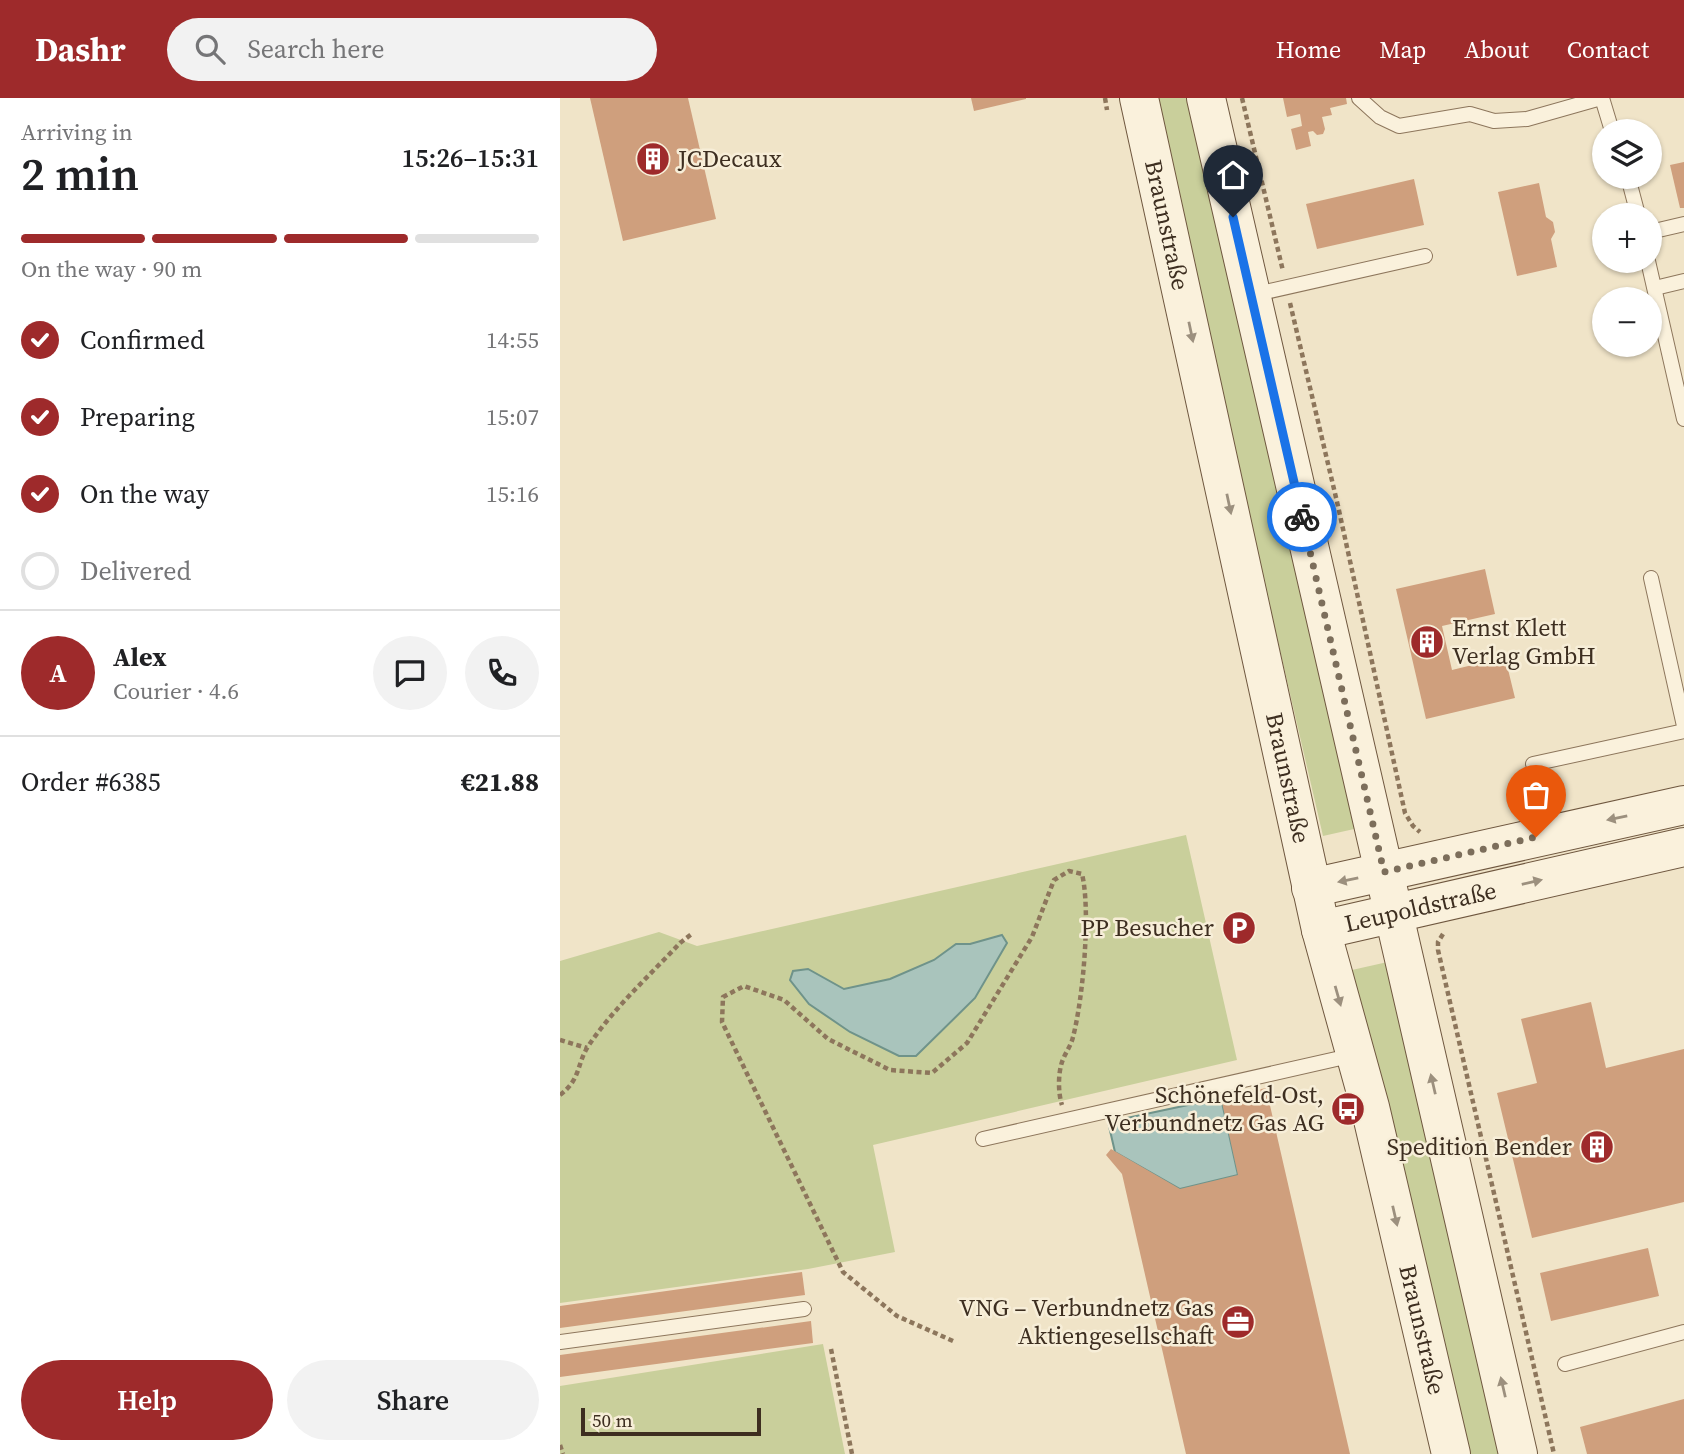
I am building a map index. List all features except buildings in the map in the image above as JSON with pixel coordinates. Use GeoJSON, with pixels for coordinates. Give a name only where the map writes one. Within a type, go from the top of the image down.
{"type":"FeatureCollection","features":[{"type":"Feature","properties":{"kind":"main road","name":"Braunstraße"},"geometry":{"type":"LineString","coordinates":[[1139,98],[1311,888],[1370,1107],[1451,1454]]}},
{"type":"Feature","properties":{"kind":"main road"},"geometry":{"type":"LineString","coordinates":[[1206,98],[1269,291],[1384,872],[1518,1454]]}},
{"type":"Feature","properties":{"kind":"main road","name":"Leupoldstraße"},"geometry":{"type":"LineString","coordinates":[[1311,888],[1684,805]]}},
{"type":"Feature","properties":{"kind":"main road","name":"Leupoldstraße"},"geometry":{"type":"LineString","coordinates":[[1321,930],[1684,847]]}},
{"type":"Feature","properties":{"kind":"lane"},"geometry":{"type":"LineString","coordinates":[[1359,98],[1380,117],[1399,126],[1470,114],[1494,121],[1527,119],[1602,98],[1608,119]]}},
{"type":"Feature","properties":{"kind":"lane"},"geometry":{"type":"LineString","coordinates":[[1662,229],[1684,224]]}},
{"type":"Feature","properties":{"kind":"lane"},"geometry":{"type":"LineString","coordinates":[[1269,291],[1424,256]]}},
{"type":"Feature","properties":{"kind":"lane"},"geometry":{"type":"LineString","coordinates":[[1659,287],[1684,281]]}},
{"type":"Feature","properties":{"kind":"lane"},"geometry":{"type":"LineString","coordinates":[[1662,320],[1684,419]]}},
{"type":"Feature","properties":{"kind":"lane"},"geometry":{"type":"LineString","coordinates":[[1533,765],[1684,728],[1651,578]]}},
{"type":"Feature","properties":{"kind":"lane"},"geometry":{"type":"LineString","coordinates":[[983,1139],[1355,1054]]}},
{"type":"Feature","properties":{"kind":"lane"},"geometry":{"type":"LineString","coordinates":[[560,1342],[804,1309]]}},
{"type":"Feature","properties":{"kind":"lane"},"geometry":{"type":"LineString","coordinates":[[1565,1364],[1684,1332]]}},
{"type":"Feature","properties":{"kind":"path"},"geometry":{"type":"LineString","coordinates":[[1242,98],[1269,291],[1338,506],[1405,813],[1413,826]]}},
{"type":"Feature","properties":{"kind":"path"},"geometry":{"type":"LineString","coordinates":[[953,1341],[897,1316],[843,1272],[722,1022],[723,997],[744,986],[784,1000],[828,1039],[890,1070],[932,1073],[967,1043],[1032,937],[1054,880],[1069,871],[1082,874],[1086,891],[1083,972],[1073,1039],[1061,1063],[1059,1096],[1067,1119]]}},
{"type":"Feature","properties":{"kind":"path"},"geometry":{"type":"LineString","coordinates":[[1448,926],[1438,942],[1438,950],[1554,1454]]}},
{"type":"Feature","properties":{"kind":"path"},"geometry":{"type":"LineString","coordinates":[[560,1095],[571,1087],[580,1072],[587,1048],[603,1026],[692,933]]}},
{"type":"Feature","properties":{"kind":"path"},"geometry":{"type":"LineString","coordinates":[[560,1040],[587,1048]]}},
{"type":"Feature","properties":{"kind":"path"},"geometry":{"type":"LineString","coordinates":[[831,1349],[852,1454]]}},
{"type":"Feature","properties":{"kind":"path"},"geometry":{"type":"LineString","coordinates":[[560,1445],[563,1454]]}},
{"type":"Feature","properties":{"kind":"green space"},"geometry":{"type":"Polygon","coordinates":[[[1152,98],[1194,98],[1363,827],[1323,836],[1152,98]]]}},
{"type":"Feature","properties":{"kind":"green space"},"geometry":{"type":"Polygon","coordinates":[[[1186,835],[1237,1060],[873,1145],[895,1252],[808,1269],[560,1303],[560,961],[659,932],[697,946],[1186,835]]]}},
{"type":"Feature","properties":{"kind":"green space"},"geometry":{"type":"Polygon","coordinates":[[[1392,961],[1505,1454],[1464,1454],[1352,970],[1392,961]]]}},
{"type":"Feature","properties":{"kind":"green space"},"geometry":{"type":"Polygon","coordinates":[[[823,1344],[845,1454],[560,1454],[560,1386],[823,1344]]]}},
{"type":"Feature","properties":{"kind":"water"},"geometry":{"type":"Polygon","coordinates":[[[1002,935],[1007,943],[975,998],[916,1056],[899,1056],[850,1032],[809,1004],[790,980],[793,971],[808,969],[844,989],[890,979],[934,960],[956,944],[970,944],[1002,935]]]}},
{"type":"Feature","properties":{"kind":"water"},"geometry":{"type":"Polygon","coordinates":[[[1221,1098],[1238,1175],[1180,1189],[1115,1152],[1108,1122],[1221,1098]]]}},
{"type":"Feature","properties":{"kind":"way so far"},"geometry":{"type":"LineString","coordinates":[[1302,517],[1384,872],[1536,837]]}},
{"type":"Feature","properties":{"kind":"place","name":"JCDecaux"},"geometry":{"type":"Point","coordinates":[653,159]}},
{"type":"Feature","properties":{"kind":"place","name":"Ernst Klett Verlag GmbH"},"geometry":{"type":"Point","coordinates":[1427,642]}},
{"type":"Feature","properties":{"kind":"place","name":"PP Besucher"},"geometry":{"type":"Point","coordinates":[1239,928]}},
{"type":"Feature","properties":{"kind":"place","name":"Schönefeld-Ost, Verbundnetz Gas AG"},"geometry":{"type":"Point","coordinates":[1348,1109]}},
{"type":"Feature","properties":{"kind":"place","name":"Spedition Bender"},"geometry":{"type":"Point","coordinates":[1597,1147]}},
{"type":"Feature","properties":{"kind":"place","name":"VNG – Verbundnetz Gas Aktiengesellschaft"},"geometry":{"type":"Point","coordinates":[1238,1322]}},
{"type":"Feature","properties":{"kind":"route"},"geometry":{"type":"LineString","coordinates":[[1233,217],[1302,517]]}}]}
